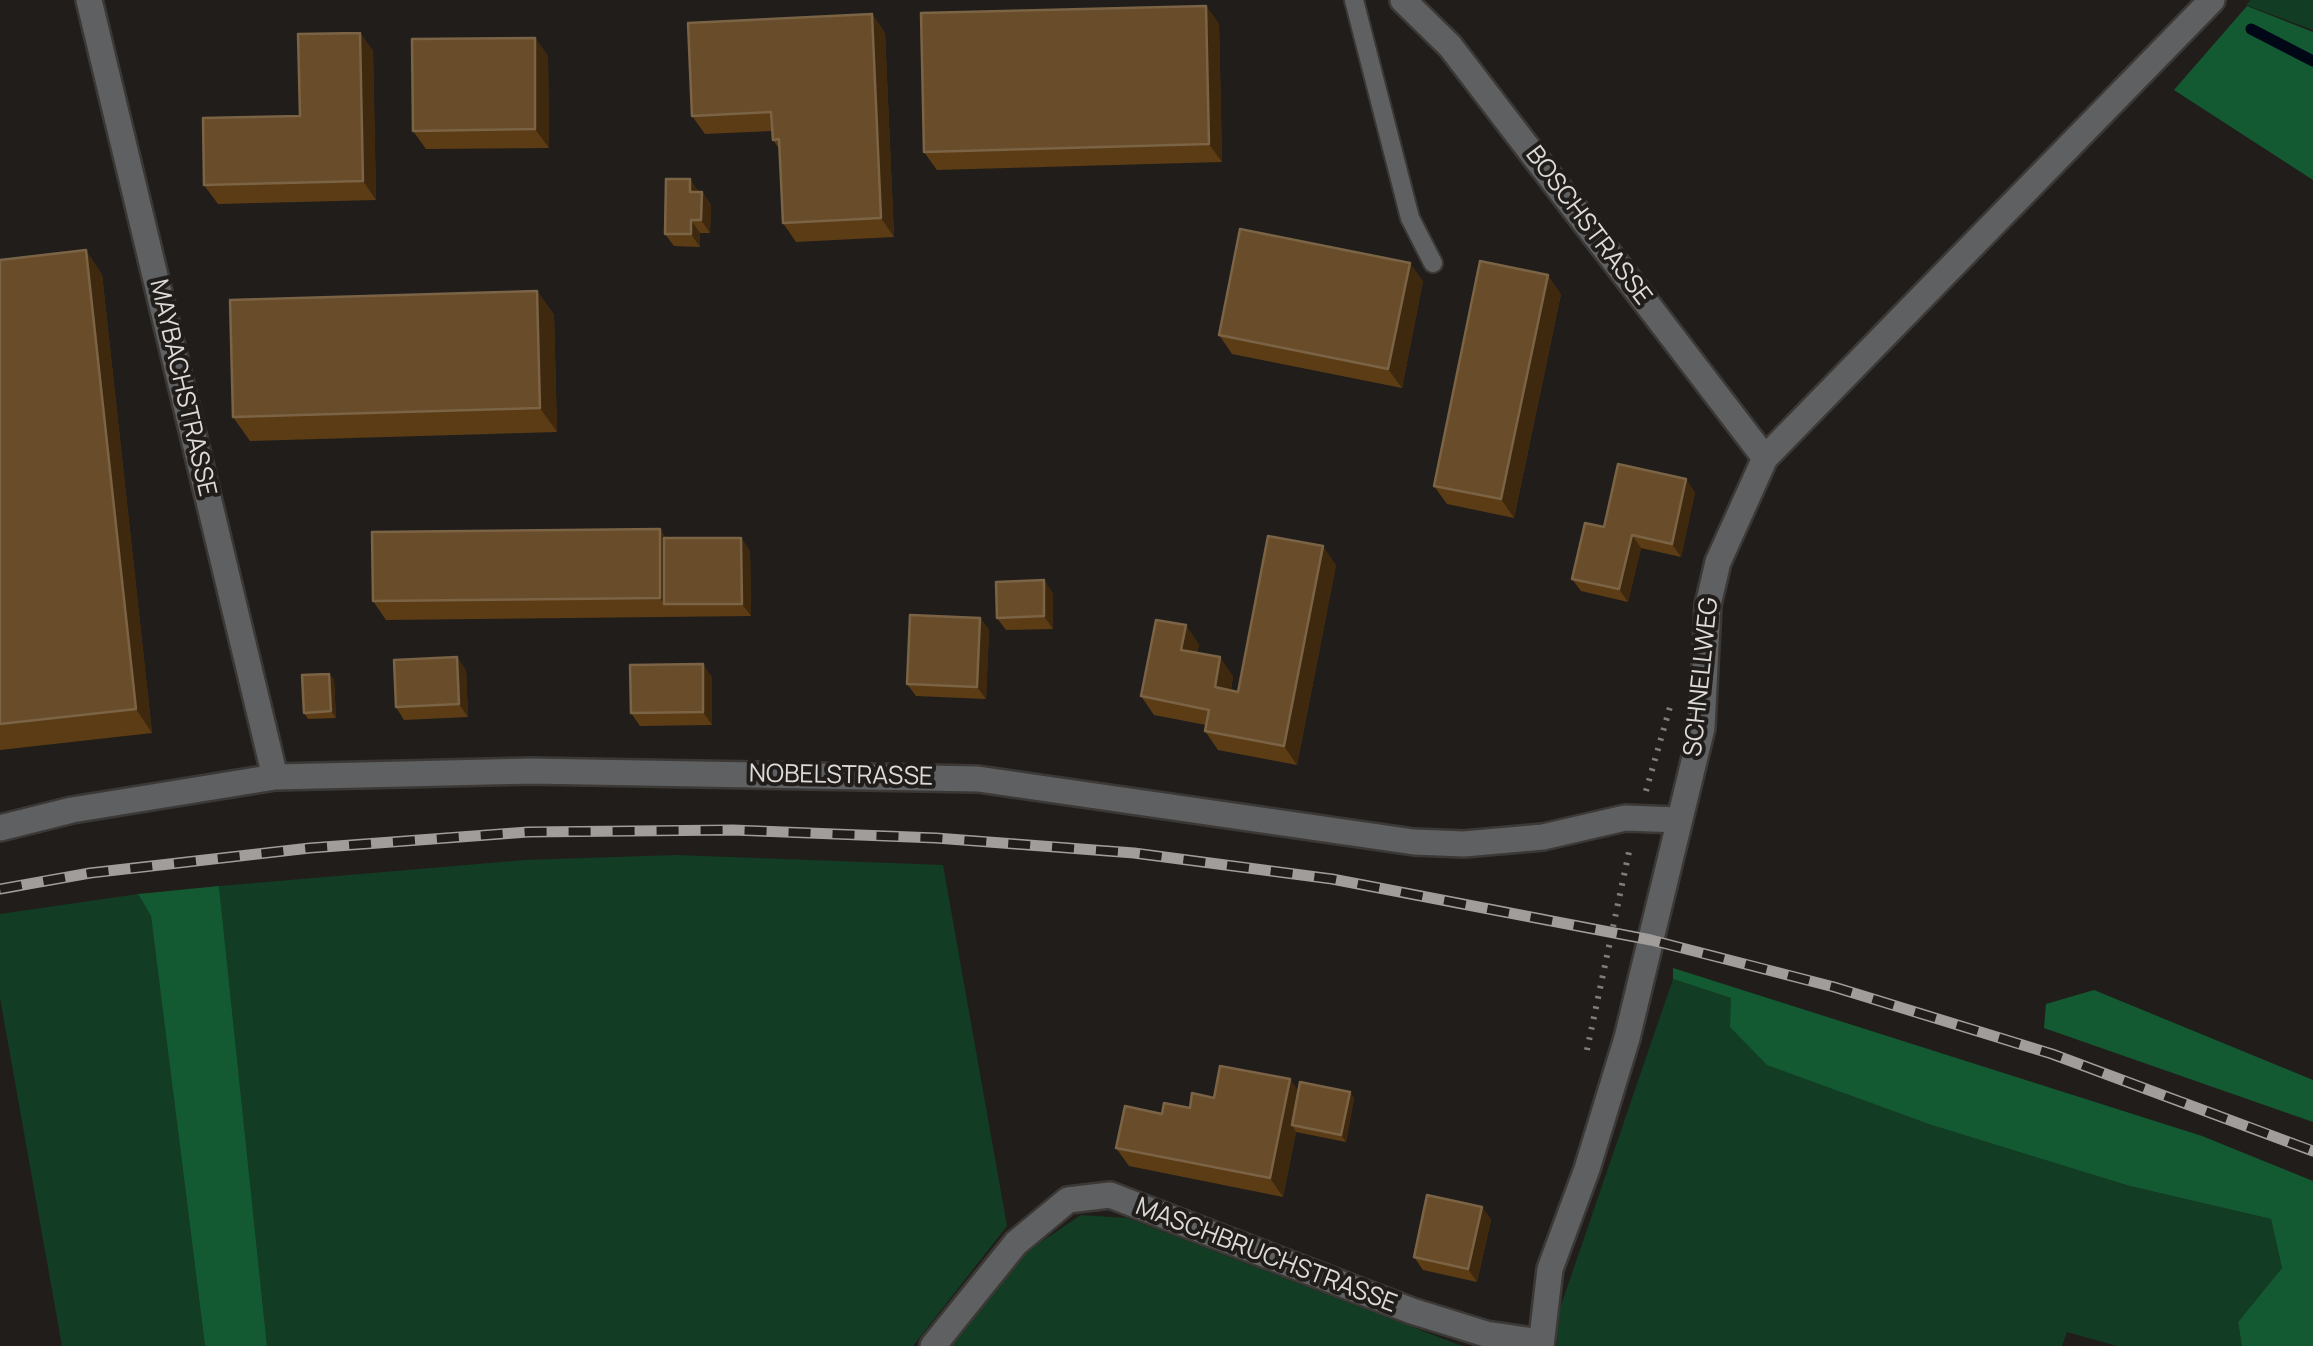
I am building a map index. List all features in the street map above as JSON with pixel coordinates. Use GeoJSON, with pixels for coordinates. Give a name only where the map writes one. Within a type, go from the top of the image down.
{"type":"FeatureCollection","features":[{"type":"Feature","properties":{"kind":"street","name":"MAYBACHSTRASSE"},"geometry":{"type":"LineString","coordinates":[[89,0],[275,777]]}},
{"type":"Feature","properties":{"kind":"street","name":"BOSCHSTRASSE"},"geometry":{"type":"LineString","coordinates":[[1403,0],[1450,46],[1765,458]]}},
{"type":"Feature","properties":{"kind":"street","name":"SCHNELLWEG"},"geometry":{"type":"LineString","coordinates":[[1541,1344],[1550,1268],[1610,1098],[1702,728],[1704,655],[1718,562],[1765,458],[2212,0]]}},
{"type":"Feature","properties":{"kind":"street","name":"NOBELSTRASSE"},"geometry":{"type":"LineString","coordinates":[[0,828],[72,810],[275,777],[531,771],[978,778],[1414,842],[1524,840],[1638,818],[1679,820]]}},
{"type":"Feature","properties":{"kind":"street","name":"MASCHBRUCHSTRASSE"},"geometry":{"type":"LineString","coordinates":[[933,1346],[1016,1243],[1068,1200],[1110,1196],[1412,1312],[1486,1334],[1541,1344]]}},
{"type":"Feature","properties":{"kind":"lane"},"geometry":{"type":"LineString","coordinates":[[1354,0],[1410,218],[1433,263]]}},
{"type":"Feature","properties":{"kind":"path"},"geometry":{"type":"LineString","coordinates":[[1583,1069],[1638,818],[1674,690],[1704,655]]}},
{"type":"Feature","properties":{"kind":"green space"},"geometry":{"type":"Polygon","coordinates":[[[2251,0],[2313,0],[2313,30],[2246,5],[2251,0]]]}},
{"type":"Feature","properties":{"kind":"green space"},"geometry":{"type":"Polygon","coordinates":[[[2247,6],[2313,32],[2313,180],[2174,90],[2247,6]]]}},
{"type":"Feature","properties":{"kind":"green space"},"geometry":{"type":"Polygon","coordinates":[[[676,855],[943,865],[1007,1226],[913,1346],[267,1346],[219,886],[525,860],[676,855]]]}},
{"type":"Feature","properties":{"kind":"green space"},"geometry":{"type":"Polygon","coordinates":[[[219,886],[267,1346],[205,1346],[151,916],[138,894],[219,886]]]}},
{"type":"Feature","properties":{"kind":"green space"},"geometry":{"type":"Polygon","coordinates":[[[138,894],[151,916],[205,1346],[62,1346],[0,998],[0,914],[138,894]]]}},
{"type":"Feature","properties":{"kind":"green space"},"geometry":{"type":"Polygon","coordinates":[[[1673,968],[2202,1136],[2313,1181],[2313,1346],[2242,1346],[2238,1322],[2282,1268],[2271,1219],[2130,1186],[1932,1125],[1767,1065],[1730,1027],[1731,998],[1673,979],[1673,968]]]}},
{"type":"Feature","properties":{"kind":"green space"},"geometry":{"type":"Polygon","coordinates":[[[1673,979],[1731,998],[2130,1186],[2271,1219],[2282,1268],[2238,1322],[2242,1346],[2117,1346],[2067,1332],[2062,1346],[1557,1346],[1557,1317],[1673,979]]]}},
{"type":"Feature","properties":{"kind":"green space"},"geometry":{"type":"Polygon","coordinates":[[[2094,990],[2313,1080],[2313,1122],[2044,1028],[2046,1004],[2094,990]]]}},
{"type":"Feature","properties":{"kind":"green space"},"geometry":{"type":"Polygon","coordinates":[[[1081,1215],[1127,1218],[1462,1346],[951,1346],[1029,1250],[1081,1215]]]}},
{"type":"Feature","properties":{"kind":"building"},"geometry":{"type":"Polygon","coordinates":[[[1206,6],[1209,144],[924,152],[921,13],[1206,6]]]}},
{"type":"Feature","properties":{"kind":"building"},"geometry":{"type":"Polygon","coordinates":[[[872,14],[881,218],[783,223],[779,139],[773,140],[771,112],[692,116],[688,23],[872,14]]]}},
{"type":"Feature","properties":{"kind":"building"},"geometry":{"type":"Polygon","coordinates":[[[360,33],[363,181],[204,185],[203,118],[300,116],[298,34],[360,33]]]}},
{"type":"Feature","properties":{"kind":"building"},"geometry":{"type":"Polygon","coordinates":[[[535,38],[535,129],[413,131],[412,39],[535,38]]]}},
{"type":"Feature","properties":{"kind":"building"},"geometry":{"type":"Polygon","coordinates":[[[666,179],[690,179],[690,192],[702,192],[701,220],[691,220],[691,234],[665,234],[666,179]]]}},
{"type":"Feature","properties":{"kind":"building"},"geometry":{"type":"Polygon","coordinates":[[[1240,229],[1410,263],[1388,369],[1219,335],[1240,229]]]}},
{"type":"Feature","properties":{"kind":"building"},"geometry":{"type":"Polygon","coordinates":[[[86,250],[136,709],[0,724],[0,260],[86,250]]]}},
{"type":"Feature","properties":{"kind":"building"},"geometry":{"type":"Polygon","coordinates":[[[1480,261],[1548,275],[1501,499],[1434,486],[1480,261]]]}},
{"type":"Feature","properties":{"kind":"building"},"geometry":{"type":"Polygon","coordinates":[[[537,291],[540,408],[233,417],[230,300],[537,291]]]}},
{"type":"Feature","properties":{"kind":"building"},"geometry":{"type":"Polygon","coordinates":[[[1618,464],[1686,479],[1672,544],[1632,535],[1619,589],[1572,579],[1585,523],[1604,527],[1618,464]]]}},
{"type":"Feature","properties":{"kind":"building"},"geometry":{"type":"Polygon","coordinates":[[[660,529],[660,598],[373,601],[372,532],[660,529]]]}},
{"type":"Feature","properties":{"kind":"building"},"geometry":{"type":"Polygon","coordinates":[[[1268,536],[1323,546],[1284,746],[1205,731],[1209,710],[1141,696],[1156,620],[1186,625],[1181,650],[1220,657],[1215,687],[1238,692],[1268,536]]]}},
{"type":"Feature","properties":{"kind":"building"},"geometry":{"type":"Polygon","coordinates":[[[664,538],[741,538],[742,604],[664,604],[664,538]]]}},
{"type":"Feature","properties":{"kind":"building"},"geometry":{"type":"Polygon","coordinates":[[[1044,580],[1044,616],[997,618],[996,582],[1044,580]]]}},
{"type":"Feature","properties":{"kind":"building"},"geometry":{"type":"Polygon","coordinates":[[[910,615],[980,618],[977,687],[907,684],[910,615]]]}},
{"type":"Feature","properties":{"kind":"building"},"geometry":{"type":"Polygon","coordinates":[[[457,657],[459,704],[396,707],[394,660],[457,657]]]}},
{"type":"Feature","properties":{"kind":"building"},"geometry":{"type":"Polygon","coordinates":[[[703,664],[703,712],[631,713],[630,665],[703,664]]]}},
{"type":"Feature","properties":{"kind":"building"},"geometry":{"type":"Polygon","coordinates":[[[329,674],[331,711],[304,713],[302,675],[329,674]]]}},
{"type":"Feature","properties":{"kind":"building"},"geometry":{"type":"Polygon","coordinates":[[[1220,1066],[1290,1079],[1270,1178],[1116,1148],[1125,1106],[1162,1114],[1164,1103],[1190,1108],[1192,1093],[1214,1098],[1220,1066]]]}},
{"type":"Feature","properties":{"kind":"building"},"geometry":{"type":"Polygon","coordinates":[[[1300,1082],[1350,1092],[1341,1135],[1292,1125],[1300,1082]]]}},
{"type":"Feature","properties":{"kind":"building"},"geometry":{"type":"Polygon","coordinates":[[[1427,1195],[1482,1207],[1468,1269],[1414,1257],[1427,1195]]]}},
{"type":"Feature","properties":{"kind":"waterway"},"geometry":{"type":"LineString","coordinates":[[2251,29],[2313,61]]}},
{"type":"Feature","properties":{"kind":"railway"},"geometry":{"type":"LineString","coordinates":[[0,889],[90,873],[310,848],[528,832],[733,830],[936,838],[1134,853],[1332,879],[1651,940],[1834,987],[2052,1054],[2313,1151]]}}]}
